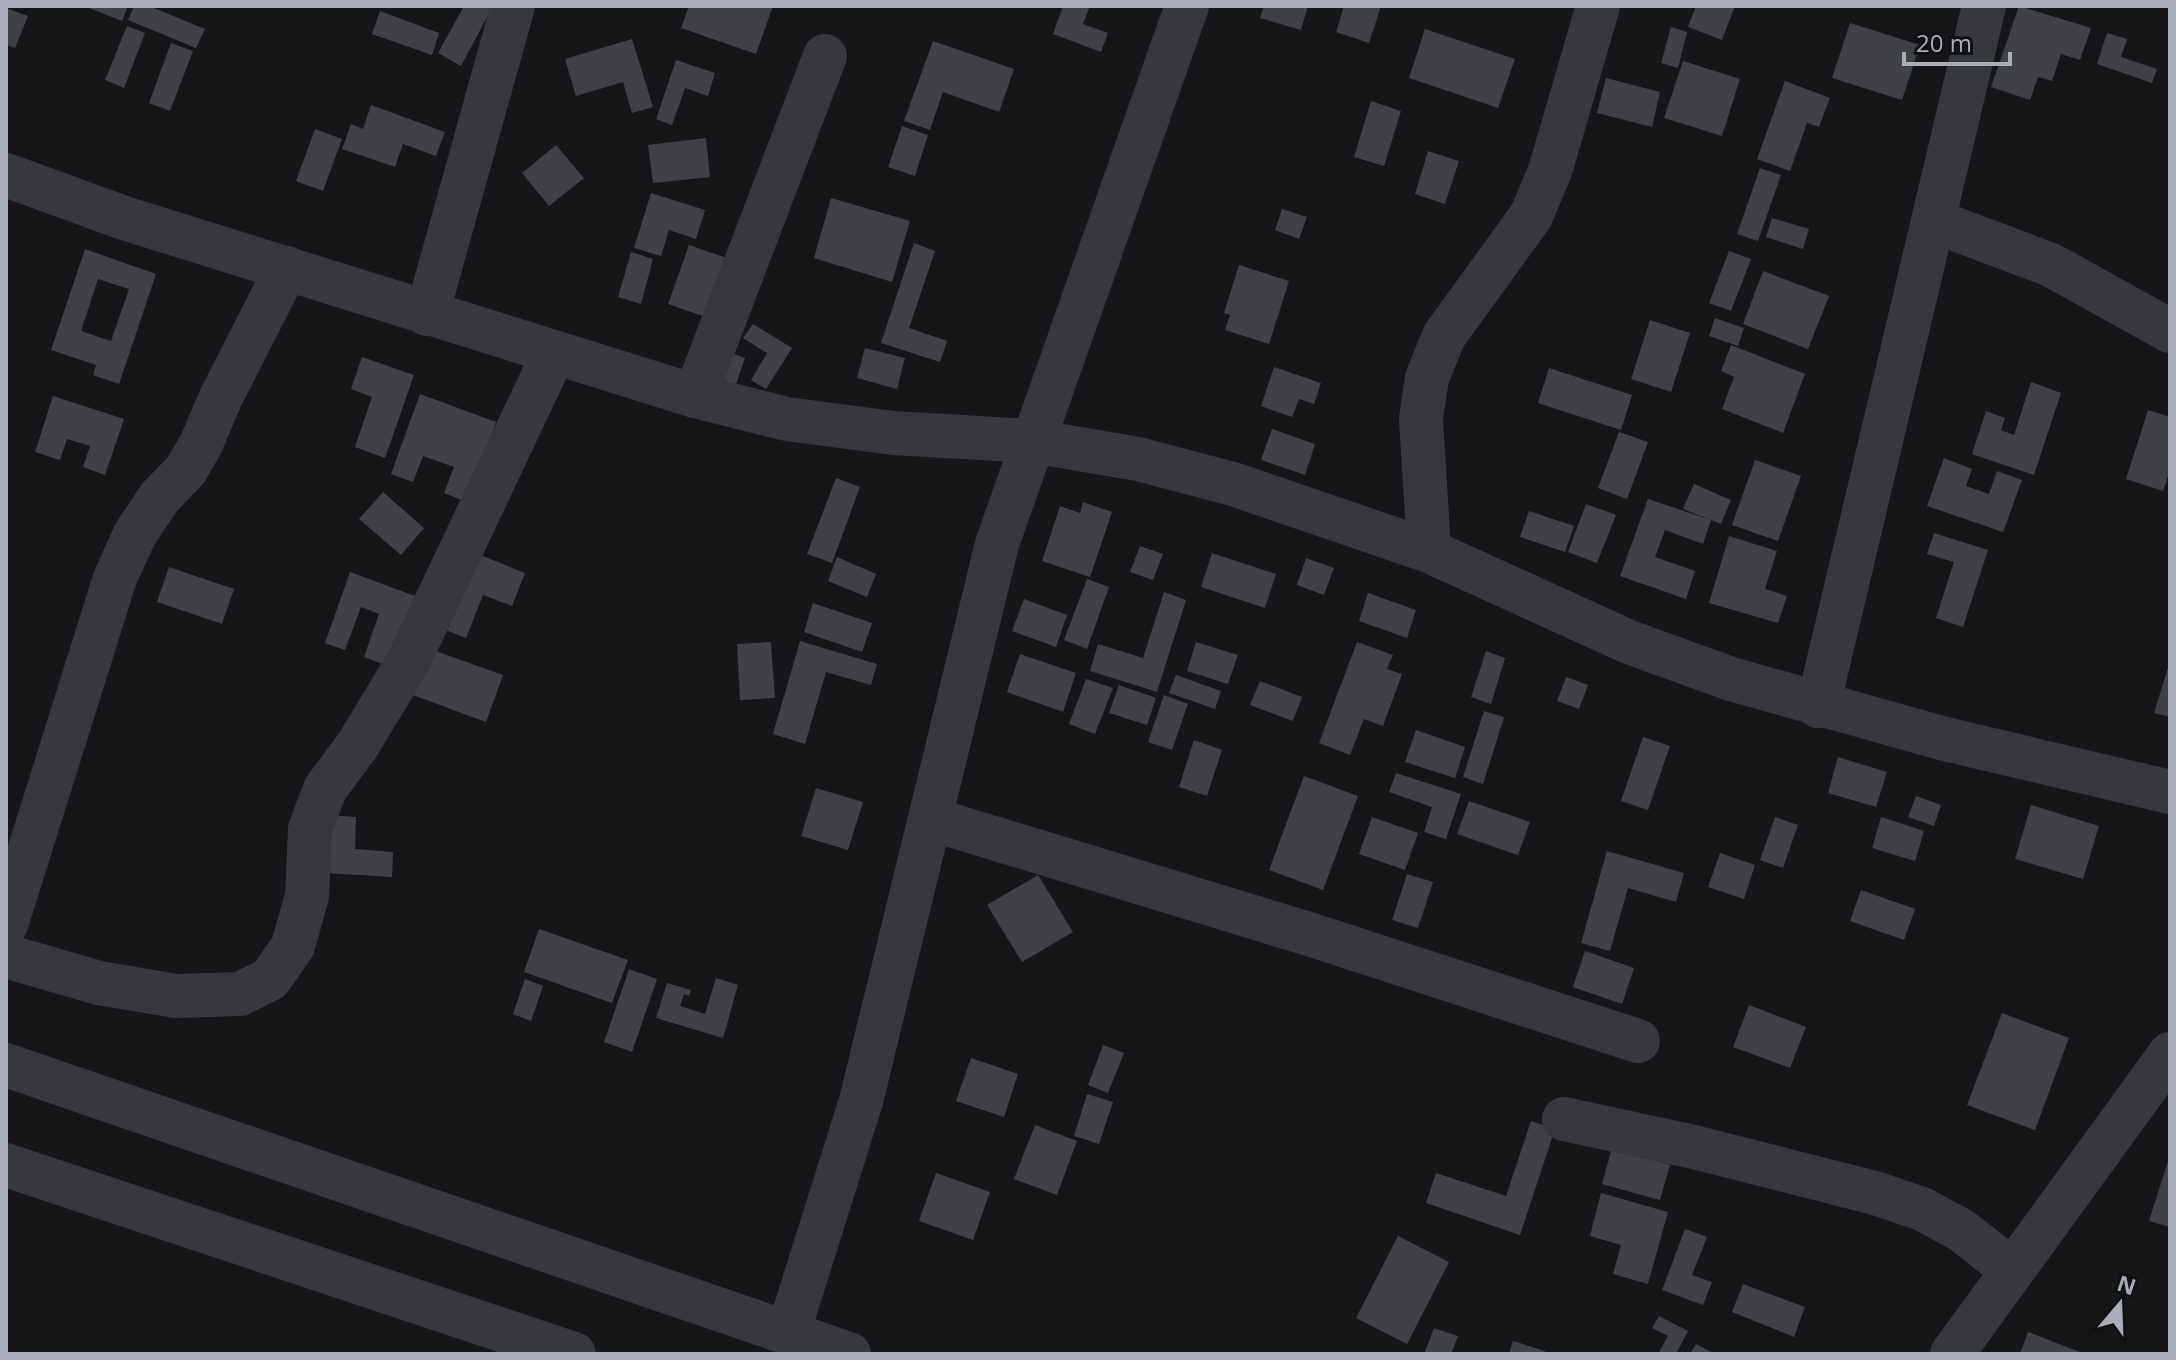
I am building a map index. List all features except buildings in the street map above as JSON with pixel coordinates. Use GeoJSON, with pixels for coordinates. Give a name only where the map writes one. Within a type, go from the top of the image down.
{"type":"FeatureCollection","features":[{"type":"Feature","properties":{"kind":"street"},"geometry":{"type":"LineString","coordinates":[[427,314],[513,6]]}},
{"type":"Feature","properties":{"kind":"street"},"geometry":{"type":"LineString","coordinates":[[788,1333],[861,1101],[997,544],[1187,6]]}},
{"type":"Feature","properties":{"kind":"street"},"geometry":{"type":"LineString","coordinates":[[1429,551],[1421,418],[1427,378],[1444,336],[1531,216],[1550,171],[1598,6]]}},
{"type":"Feature","properties":{"kind":"street"},"geometry":{"type":"LineString","coordinates":[[1818,706],[1984,6]]}},
{"type":"Feature","properties":{"kind":"street"},"geometry":{"type":"LineString","coordinates":[[695,396],[825,56]]}},
{"type":"Feature","properties":{"kind":"street"},"geometry":{"type":"LineString","coordinates":[[6,175],[124,218],[553,355],[695,396],[787,419],[893,433],[1032,441],[1138,459],[1233,484],[1429,551],[1629,642],[1818,706],[2170,792]]}},
{"type":"Feature","properties":{"kind":"street"},"geometry":{"type":"LineString","coordinates":[[1934,221],[2051,265],[2170,331]]}},
{"type":"Feature","properties":{"kind":"street"},"geometry":{"type":"LineString","coordinates":[[6,925],[120,567],[135,534],[159,498],[186,470],[201,444],[221,397],[287,268]]}},
{"type":"Feature","properties":{"kind":"street"},"geometry":{"type":"LineString","coordinates":[[6,956],[99,983],[176,996],[240,994],[270,979],[293,946],[307,896],[310,829],[325,789],[357,746],[408,662],[553,355]]}},
{"type":"Feature","properties":{"kind":"street"},"geometry":{"type":"LineString","coordinates":[[931,819],[1309,934],[1638,1041]]}},
{"type":"Feature","properties":{"kind":"street"},"geometry":{"type":"LineString","coordinates":[[1952,1354],[2170,1054]]}},
{"type":"Feature","properties":{"kind":"street"},"geometry":{"type":"LineString","coordinates":[[6,1065],[849,1354]]}},
{"type":"Feature","properties":{"kind":"street"},"geometry":{"type":"LineString","coordinates":[[1564,1119],[1694,1147],[1875,1193],[1922,1209],[1961,1230],[2011,1269]]}},
{"type":"Feature","properties":{"kind":"street"},"geometry":{"type":"LineString","coordinates":[[6,1165],[574,1354]]}}]}
